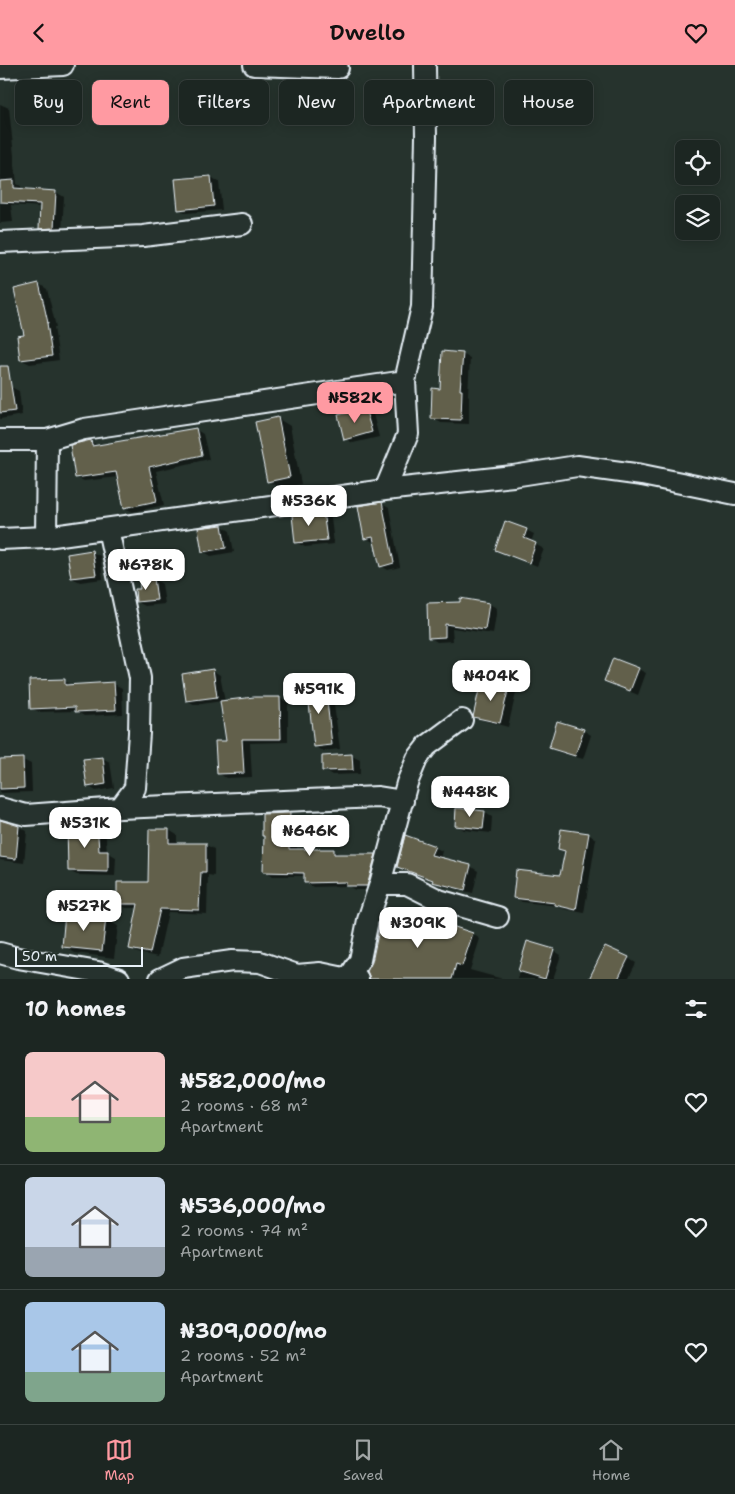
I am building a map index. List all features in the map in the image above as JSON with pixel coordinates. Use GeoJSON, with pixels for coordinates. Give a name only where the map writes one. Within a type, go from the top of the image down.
{"type":"FeatureCollection","features":[{"type":"Feature","properties":{"kind":"street"},"geometry":{"type":"LineString","coordinates":[[0,69],[63,65]]}},
{"type":"Feature","properties":{"kind":"street"},"geometry":{"type":"LineString","coordinates":[[254,65],[338,68]]}},
{"type":"Feature","properties":{"kind":"street"},"geometry":{"type":"LineString","coordinates":[[385,490],[408,434],[405,381],[422,307],[426,137],[425,65]]}},
{"type":"Feature","properties":{"kind":"street"},"geometry":{"type":"LineString","coordinates":[[0,242],[143,236],[242,224]]}},
{"type":"Feature","properties":{"kind":"street"},"geometry":{"type":"LineString","coordinates":[[0,440],[48,440],[84,429],[405,381]]}},
{"type":"Feature","properties":{"kind":"street"},"geometry":{"type":"LineString","coordinates":[[46,537],[48,440]]}},
{"type":"Feature","properties":{"kind":"street"},"geometry":{"type":"LineString","coordinates":[[0,539],[46,537],[385,490],[514,476],[577,466],[642,475],[735,494]]}},
{"type":"Feature","properties":{"kind":"street"},"geometry":{"type":"LineString","coordinates":[[108,529],[140,678],[136,788],[120,808]]}},
{"type":"Feature","properties":{"kind":"street"},"geometry":{"type":"LineString","coordinates":[[358,979],[352,971],[360,959],[368,920],[380,884],[407,783],[417,759],[427,746],[462,720]]}},
{"type":"Feature","properties":{"kind":"street"},"geometry":{"type":"LineString","coordinates":[[0,808],[26,815],[120,808],[378,797],[403,801]]}},
{"type":"Feature","properties":{"kind":"street"},"geometry":{"type":"LineString","coordinates":[[380,884],[407,883],[439,900],[498,917]]}},
{"type":"Feature","properties":{"kind":"street"},"geometry":{"type":"LineString","coordinates":[[0,953],[98,972],[118,979]]}},
{"type":"Feature","properties":{"kind":"street"},"geometry":{"type":"LineString","coordinates":[[160,979],[183,968],[232,961],[260,962],[297,975],[320,973],[349,979]]}},
{"type":"Feature","properties":{"kind":"building"},"geometry":{"type":"Polygon","coordinates":[[[211,176],[214,206],[178,210],[175,179],[211,176]]]}},
{"type":"Feature","properties":{"kind":"building"},"geometry":{"type":"Polygon","coordinates":[[[14,180],[14,188],[56,191],[54,228],[39,229],[40,204],[0,202],[0,181],[14,180]]]}},
{"type":"Feature","properties":{"kind":"building"},"geometry":{"type":"Polygon","coordinates":[[[39,283],[48,323],[52,356],[20,360],[17,336],[24,335],[14,289],[39,283]]]}},
{"type":"Feature","properties":{"kind":"building"},"geometry":{"type":"Polygon","coordinates":[[[442,351],[463,353],[460,390],[462,390],[461,420],[431,419],[432,388],[440,389],[442,351]]]}},
{"type":"Feature","properties":{"kind":"building"},"geometry":{"type":"Polygon","coordinates":[[[0,366],[8,366],[15,411],[0,413],[0,366]]]}},
{"type":"Feature","properties":{"kind":"building"},"geometry":{"type":"Polygon","coordinates":[[[365,408],[372,432],[344,440],[338,415],[365,408]]]}},
{"type":"Feature","properties":{"kind":"building"},"geometry":{"type":"Polygon","coordinates":[[[278,417],[290,477],[267,482],[255,422],[278,417]]]}},
{"type":"Feature","properties":{"kind":"building"},"geometry":{"type":"Polygon","coordinates":[[[196,428],[202,455],[149,467],[157,501],[124,508],[116,472],[75,478],[70,445],[91,440],[92,446],[196,428]]]}},
{"type":"Feature","properties":{"kind":"building"},"geometry":{"type":"Polygon","coordinates":[[[382,502],[394,563],[380,567],[373,537],[364,539],[358,506],[382,502]]]}},
{"type":"Feature","properties":{"kind":"building"},"geometry":{"type":"Polygon","coordinates":[[[323,511],[327,540],[295,543],[292,515],[323,511]]]}},
{"type":"Feature","properties":{"kind":"building"},"geometry":{"type":"Polygon","coordinates":[[[505,521],[527,529],[524,538],[536,543],[529,563],[495,550],[505,521]]]}},
{"type":"Feature","properties":{"kind":"building"},"geometry":{"type":"Polygon","coordinates":[[[222,525],[226,548],[202,552],[198,528],[222,525]]]}},
{"type":"Feature","properties":{"kind":"building"},"geometry":{"type":"Polygon","coordinates":[[[92,550],[96,575],[71,578],[67,554],[92,550]]]}},
{"type":"Feature","properties":{"kind":"building"},"geometry":{"type":"Polygon","coordinates":[[[154,578],[157,600],[136,602],[135,589],[140,589],[139,580],[154,578]]]}},
{"type":"Feature","properties":{"kind":"building"},"geometry":{"type":"Polygon","coordinates":[[[460,598],[489,603],[485,630],[445,624],[445,637],[428,638],[427,603],[460,602],[460,598]]]}},
{"type":"Feature","properties":{"kind":"building"},"geometry":{"type":"Polygon","coordinates":[[[613,658],[639,668],[630,691],[604,681],[613,658]]]}},
{"type":"Feature","properties":{"kind":"building"},"geometry":{"type":"Polygon","coordinates":[[[213,669],[217,697],[186,701],[182,674],[213,669]]]}},
{"type":"Feature","properties":{"kind":"building"},"geometry":{"type":"Polygon","coordinates":[[[65,679],[65,685],[114,682],[116,710],[75,712],[75,707],[30,709],[29,680],[65,679]]]}},
{"type":"Feature","properties":{"kind":"building"},"geometry":{"type":"Polygon","coordinates":[[[481,681],[509,687],[500,723],[473,717],[481,681]]]}},
{"type":"Feature","properties":{"kind":"building"},"geometry":{"type":"Polygon","coordinates":[[[325,684],[332,745],[314,747],[307,686],[325,684]]]}},
{"type":"Feature","properties":{"kind":"building"},"geometry":{"type":"Polygon","coordinates":[[[254,697],[280,697],[281,739],[242,739],[244,773],[217,774],[215,741],[226,741],[220,701],[254,697]]]}},
{"type":"Feature","properties":{"kind":"building"},"geometry":{"type":"Polygon","coordinates":[[[557,721],[584,729],[575,756],[549,748],[557,721]]]}},
{"type":"Feature","properties":{"kind":"building"},"geometry":{"type":"Polygon","coordinates":[[[352,754],[353,770],[322,771],[322,756],[352,754]]]}},
{"type":"Feature","properties":{"kind":"building"},"geometry":{"type":"Polygon","coordinates":[[[103,757],[106,784],[87,787],[83,759],[103,757]]]}},
{"type":"Feature","properties":{"kind":"building"},"geometry":{"type":"Polygon","coordinates":[[[23,758],[24,788],[0,789],[0,759],[23,758]]]}},
{"type":"Feature","properties":{"kind":"building"},"geometry":{"type":"Polygon","coordinates":[[[456,808],[485,811],[483,829],[455,826],[456,808]]]}},
{"type":"Feature","properties":{"kind":"building"},"geometry":{"type":"Polygon","coordinates":[[[290,813],[289,849],[334,849],[334,854],[376,854],[367,886],[346,886],[346,882],[304,883],[304,873],[263,872],[264,836],[262,836],[262,814],[290,813]]]}},
{"type":"Feature","properties":{"kind":"building"},"geometry":{"type":"Polygon","coordinates":[[[0,820],[19,826],[16,859],[0,857],[0,820]]]}},
{"type":"Feature","properties":{"kind":"building"},"geometry":{"type":"Polygon","coordinates":[[[97,822],[99,851],[108,851],[108,872],[68,871],[67,824],[97,822]]]}},
{"type":"Feature","properties":{"kind":"building"},"geometry":{"type":"Polygon","coordinates":[[[149,829],[169,829],[169,843],[206,843],[206,872],[201,872],[199,910],[160,909],[150,953],[129,949],[138,904],[117,904],[117,882],[148,882],[149,829]]]}},
{"type":"Feature","properties":{"kind":"building"},"geometry":{"type":"Polygon","coordinates":[[[561,829],[589,833],[576,910],[555,905],[555,903],[513,898],[516,870],[560,875],[565,851],[558,849],[561,829]]]}},
{"type":"Feature","properties":{"kind":"building"},"geometry":{"type":"Polygon","coordinates":[[[405,835],[435,846],[431,855],[471,865],[465,890],[432,882],[433,880],[397,867],[405,835]]]}},
{"type":"Feature","properties":{"kind":"building"},"geometry":{"type":"Polygon","coordinates":[[[413,907],[438,917],[437,921],[473,933],[462,966],[456,964],[452,979],[370,979],[367,971],[372,962],[382,915],[407,924],[413,907]]]}},
{"type":"Feature","properties":{"kind":"building"},"geometry":{"type":"Polygon","coordinates":[[[65,913],[106,918],[102,951],[62,947],[65,913]]]}},
{"type":"Feature","properties":{"kind":"building"},"geometry":{"type":"Polygon","coordinates":[[[527,941],[554,949],[545,979],[518,971],[527,941]]]}},
{"type":"Feature","properties":{"kind":"building"},"geometry":{"type":"Polygon","coordinates":[[[605,946],[629,957],[618,979],[589,979],[605,946]]]}}]}
